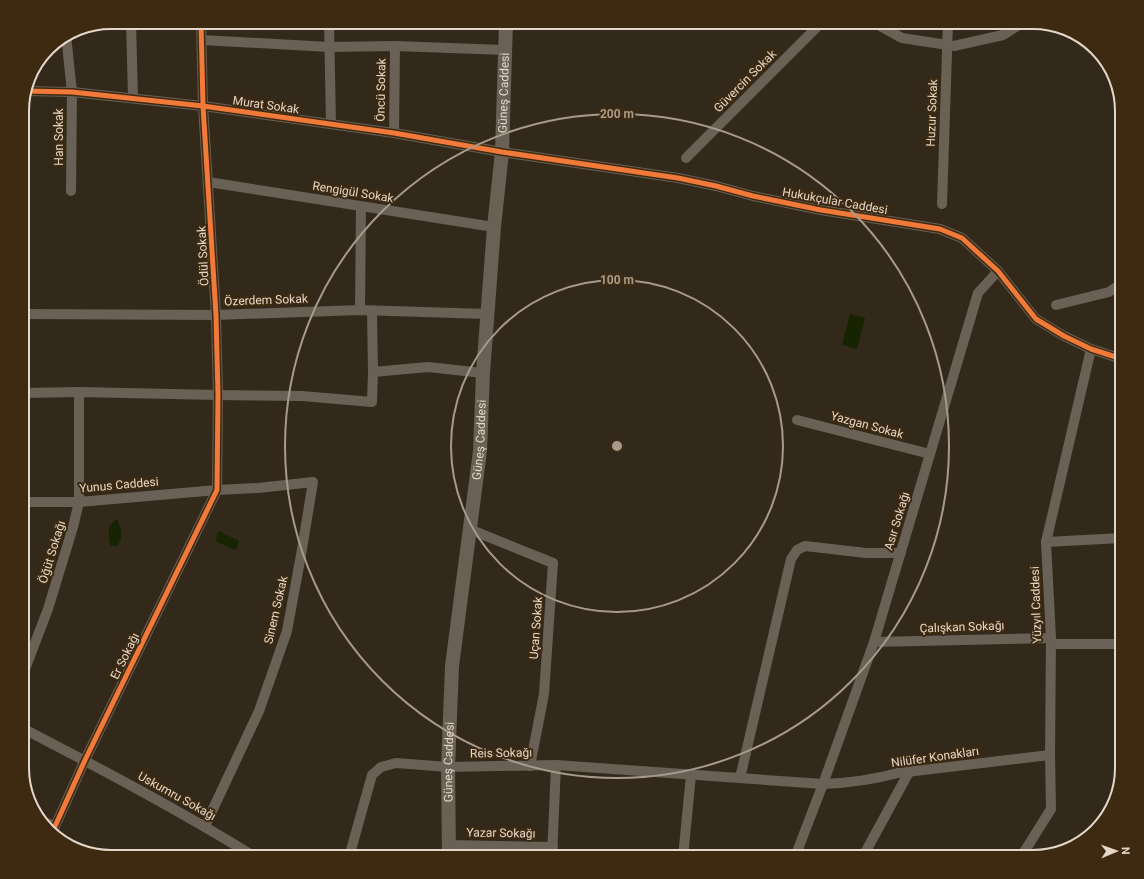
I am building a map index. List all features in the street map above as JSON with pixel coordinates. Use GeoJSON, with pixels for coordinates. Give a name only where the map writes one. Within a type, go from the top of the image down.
{"type":"FeatureCollection","features":[{"type":"Feature","properties":{"kind":"main road","name":"Güneş Caddesi"},"geometry":{"type":"LineString","coordinates":[[449,850],[448,767],[452,666],[480,451],[487,314],[502,152],[506,29]]}},
{"type":"Feature","properties":{"kind":"street"},"geometry":{"type":"LineString","coordinates":[[131,29],[134,98]]}},
{"type":"Feature","properties":{"kind":"street","name":"Ödül Sokak"},"geometry":{"type":"LineString","coordinates":[[201,29],[203,106],[216,315],[218,396],[217,490]]}},
{"type":"Feature","properties":{"kind":"street"},"geometry":{"type":"LineString","coordinates":[[330,29],[331,124]]}},
{"type":"Feature","properties":{"kind":"street","name":"Güvercin Sokak"},"geometry":{"type":"LineString","coordinates":[[686,158],[815,29]]}},
{"type":"Feature","properties":{"kind":"street"},"geometry":{"type":"LineString","coordinates":[[886,29],[902,38],[948,46],[1002,35],[1012,29]]}},
{"type":"Feature","properties":{"kind":"street","name":"Huzur Sokak"},"geometry":{"type":"LineString","coordinates":[[942,204],[948,29]]}},
{"type":"Feature","properties":{"kind":"street"},"geometry":{"type":"LineString","coordinates":[[202,40],[329,47],[395,46],[505,50]]}},
{"type":"Feature","properties":{"kind":"street","name":"Han Sokak"},"geometry":{"type":"LineString","coordinates":[[67,42],[72,92],[71,190]]}},
{"type":"Feature","properties":{"kind":"street","name":"Öncü Sokak"},"geometry":{"type":"LineString","coordinates":[[394,133],[395,46]]}},
{"type":"Feature","properties":{"kind":"street","name":"Murat Sokak"},"geometry":{"type":"LineString","coordinates":[[32,91],[72,92],[203,106],[394,133],[502,152]]}},
{"type":"Feature","properties":{"kind":"street","name":"Hukukçular Caddesi"},"geometry":{"type":"LineString","coordinates":[[502,152],[678,178],[820,210],[940,229],[962,238],[998,271],[1036,319],[1064,336],[1091,349],[1115,357]]}},
{"type":"Feature","properties":{"kind":"street","name":"Rengigül Sokak"},"geometry":{"type":"LineString","coordinates":[[208,182],[494,227]]}},
{"type":"Feature","properties":{"kind":"street"},"geometry":{"type":"LineString","coordinates":[[360,310],[361,206]]}},
{"type":"Feature","properties":{"kind":"street","name":"Asır Sokağı"},"geometry":{"type":"LineString","coordinates":[[798,850],[874,642],[978,293],[998,271]]}},
{"type":"Feature","properties":{"kind":"street"},"geometry":{"type":"LineString","coordinates":[[1056,305],[1109,292],[1115,288]]}},
{"type":"Feature","properties":{"kind":"street","name":"Özerdem Sokak"},"geometry":{"type":"LineString","coordinates":[[29,314],[216,315],[360,310],[487,314]]}},
{"type":"Feature","properties":{"kind":"street"},"geometry":{"type":"LineString","coordinates":[[29,393],[79,392],[218,396],[302,396],[372,402],[372,311]]}},
{"type":"Feature","properties":{"kind":"street","name":"Yüzyıl Caddesi"},"geometry":{"type":"LineString","coordinates":[[1025,850],[1051,809],[1051,641],[1046,542],[1091,349]]}},
{"type":"Feature","properties":{"kind":"street"},"geometry":{"type":"LineString","coordinates":[[373,372],[428,367],[483,373]]}},
{"type":"Feature","properties":{"kind":"street","name":"Öğüt Sokağı"},"geometry":{"type":"LineString","coordinates":[[29,659],[48,609],[79,502],[79,392]]}},
{"type":"Feature","properties":{"kind":"street","name":"Yazgan Sokak"},"geometry":{"type":"LineString","coordinates":[[797,420],[930,454]]}},
{"type":"Feature","properties":{"kind":"street","name":"Sinem Sokak"},"geometry":{"type":"LineString","coordinates":[[205,826],[259,711],[287,631],[313,482],[258,488],[217,490]]}},
{"type":"Feature","properties":{"kind":"street","name":"Yunus Caddesi"},"geometry":{"type":"LineString","coordinates":[[29,502],[79,502],[217,490]]}},
{"type":"Feature","properties":{"kind":"street","name":"Er Sokağı"},"geometry":{"type":"LineString","coordinates":[[55,828],[85,760],[217,490]]}},
{"type":"Feature","properties":{"kind":"street","name":"Uçan Sokak"},"geometry":{"type":"LineString","coordinates":[[469,529],[553,563],[544,694],[530,766]]}},
{"type":"Feature","properties":{"kind":"street"},"geometry":{"type":"LineString","coordinates":[[1046,542],[1115,538]]}},
{"type":"Feature","properties":{"kind":"street"},"geometry":{"type":"LineString","coordinates":[[740,778],[791,559],[794,553],[801,548],[810,546],[866,553],[901,553]]}},
{"type":"Feature","properties":{"kind":"street","name":"Çalışkan Sokağı"},"geometry":{"type":"LineString","coordinates":[[874,642],[1051,641],[1115,644]]}},
{"type":"Feature","properties":{"kind":"street","name":"Uskumru Sokağı"},"geometry":{"type":"LineString","coordinates":[[29,732],[145,792],[244,850]]}},
{"type":"Feature","properties":{"kind":"street","name":"Nilüfer Konakları"},"geometry":{"type":"LineString","coordinates":[[691,775],[823,784],[849,783],[874,780],[909,772],[1050,755]]}},
{"type":"Feature","properties":{"kind":"street","name":"Reis Sokağı"},"geometry":{"type":"LineString","coordinates":[[351,850],[372,775],[386,765],[396,763],[448,767],[556,765],[691,775]]}},
{"type":"Feature","properties":{"kind":"street"},"geometry":{"type":"LineString","coordinates":[[552,850],[556,765]]}},
{"type":"Feature","properties":{"kind":"street"},"geometry":{"type":"LineString","coordinates":[[867,850],[909,772]]}},
{"type":"Feature","properties":{"kind":"street"},"geometry":{"type":"LineString","coordinates":[[684,850],[691,775]]}},
{"type":"Feature","properties":{"kind":"shaded area"},"geometry":{"type":"Polygon","coordinates":[[[850,314],[865,318],[857,349],[842,345],[850,314]]]}},
{"type":"Feature","properties":{"kind":"shaded area"},"geometry":{"type":"Polygon","coordinates":[[[117,519],[121,529],[121,539],[117,546],[111,546],[109,540],[109,526],[117,519]]]}},
{"type":"Feature","properties":{"kind":"shaded area"},"geometry":{"type":"Polygon","coordinates":[[[219,531],[239,541],[236,550],[215,541],[219,531]]]}},
{"type":"Feature","properties":{"kind":"cycle path"},"geometry":{"type":"LineString","coordinates":[[54,827],[85,760],[217,490],[218,395],[216,315],[203,106],[201,29]]}},
{"type":"Feature","properties":{"kind":"cycle path"},"geometry":{"type":"LineString","coordinates":[[32,91],[72,92],[203,106],[394,133],[502,152],[678,178],[821,210],[940,229],[962,238],[998,271],[1036,319],[1064,336],[1091,349],[1115,357]]}}]}
